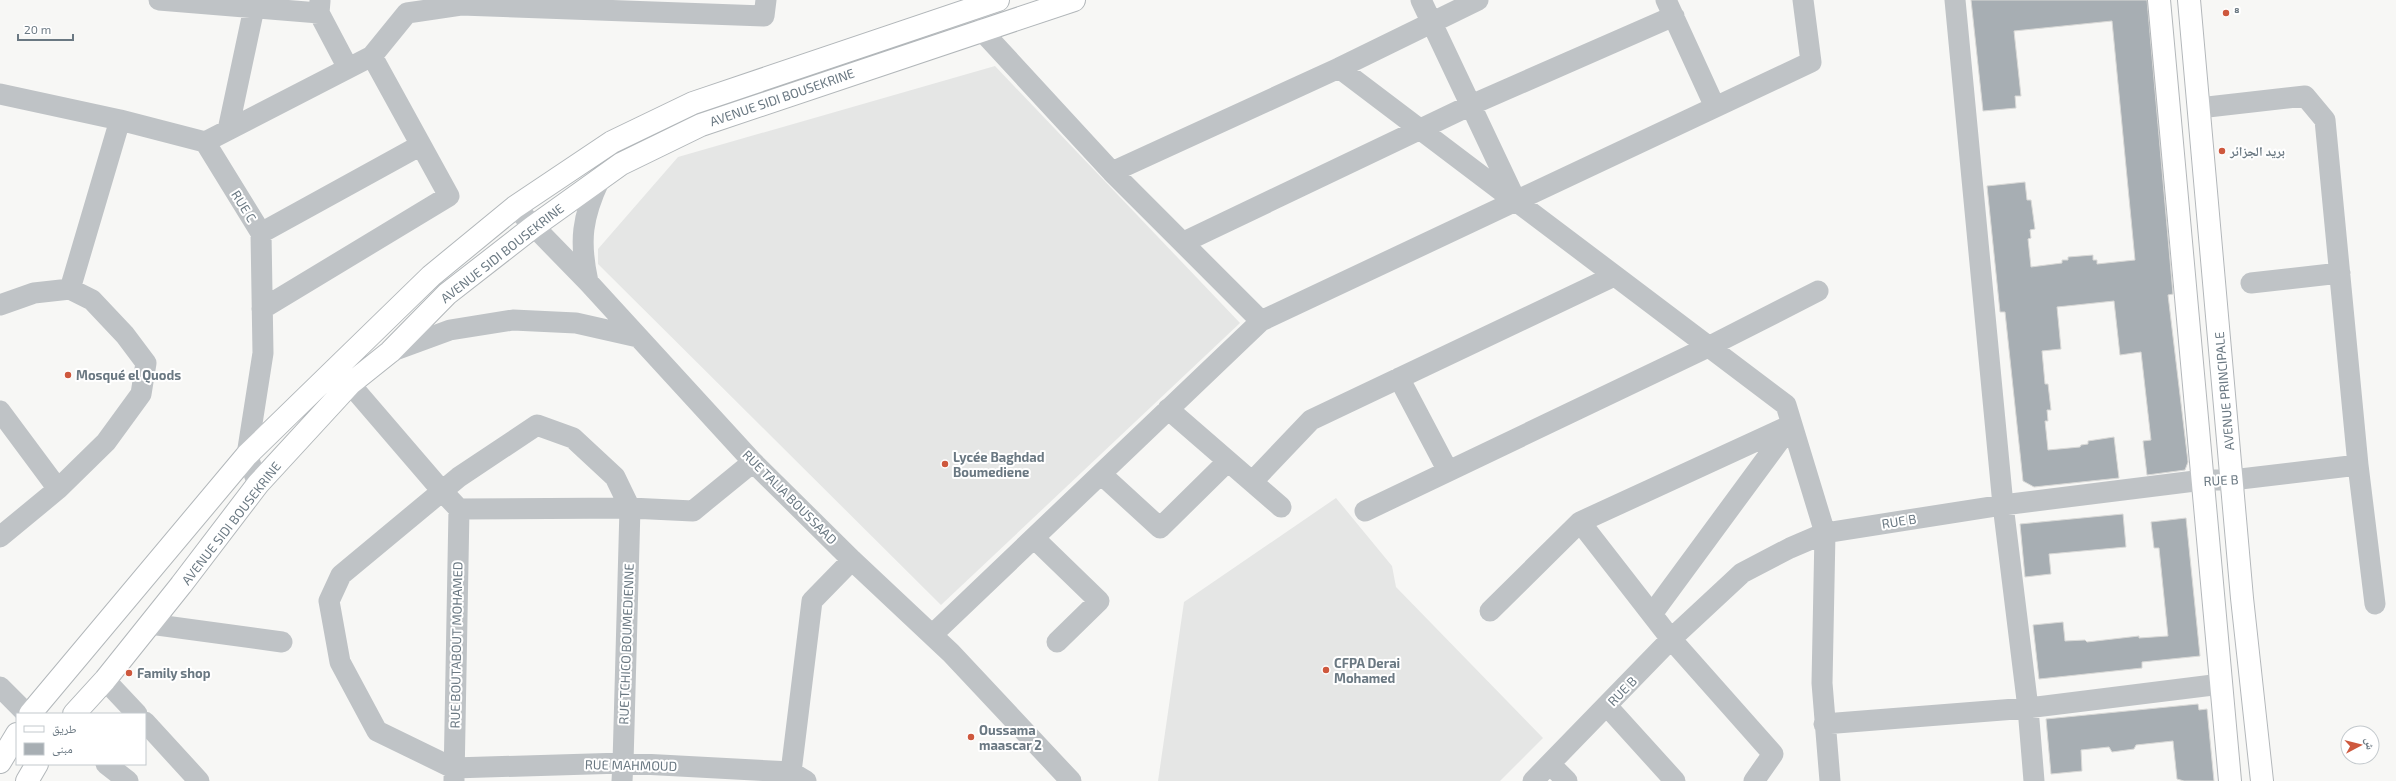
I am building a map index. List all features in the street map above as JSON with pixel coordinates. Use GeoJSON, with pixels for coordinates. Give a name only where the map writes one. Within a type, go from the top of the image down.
{"type":"FeatureCollection","features":[{"type":"Feature","properties":{"kind":"main road"},"geometry":{"type":"LineString","coordinates":[[29,713],[247,455],[431,276],[515,207],[612,142],[693,103],[998,0]]}},
{"type":"Feature","properties":{"kind":"main road","name":"AVENUE SIDI BOUSEKRINE"},"geometry":{"type":"LineString","coordinates":[[75,713],[105,680],[150,624],[258,484],[350,384],[390,352],[447,294],[533,226],[621,164],[701,125],[1074,0]]}},
{"type":"Feature","properties":{"kind":"main road"},"geometry":{"type":"LineString","coordinates":[[2160,0],[2230,781]]}},
{"type":"Feature","properties":{"kind":"main road","name":"AVENUE PRINCIPALE"},"geometry":{"type":"LineString","coordinates":[[2189,0],[2232,480],[2262,781]]}},
{"type":"Feature","properties":{"kind":"main road"},"geometry":{"type":"LineString","coordinates":[[0,762],[16,736]]}},
{"type":"Feature","properties":{"kind":"main road"},"geometry":{"type":"LineString","coordinates":[[27,781],[36,765]]}},
{"type":"Feature","properties":{"kind":"street"},"geometry":{"type":"LineString","coordinates":[[159,0],[254,8],[319,7],[348,68]]}},
{"type":"Feature","properties":{"kind":"street"},"geometry":{"type":"LineString","coordinates":[[0,94],[120,120],[205,142],[372,56],[409,6],[461,5],[764,16],[766,0]]}},
{"type":"Feature","properties":{"kind":"street"},"geometry":{"type":"LineString","coordinates":[[1421,0],[1516,201]]}},
{"type":"Feature","properties":{"kind":"street"},"geometry":{"type":"LineString","coordinates":[[1112,172],[1339,68],[1478,0]]}},
{"type":"Feature","properties":{"kind":"street"},"geometry":{"type":"LineString","coordinates":[[932,635],[1261,321],[1811,62],[1803,0]]}},
{"type":"Feature","properties":{"kind":"street"},"geometry":{"type":"LineString","coordinates":[[1955,0],[2002,505],[2028,708],[2034,781]]}},
{"type":"Feature","properties":{"kind":"street"},"geometry":{"type":"LineString","coordinates":[[228,130],[254,8]]}},
{"type":"Feature","properties":{"kind":"street"},"geometry":{"type":"LineString","coordinates":[[1184,242],[1422,129],[1670,8],[1715,107]]}},
{"type":"Feature","properties":{"kind":"street"},"geometry":{"type":"LineString","coordinates":[[981,30],[1112,172],[1184,242],[1261,321]]}},
{"type":"Feature","properties":{"kind":"street"},"geometry":{"type":"LineString","coordinates":[[262,310],[449,196],[372,56]]}},
{"type":"Feature","properties":{"kind":"street"},"geometry":{"type":"LineString","coordinates":[[1339,68],[1422,129],[1786,406],[1825,533],[1822,682],[1824,724],[1830,781]]}},
{"type":"Feature","properties":{"kind":"street"},"geometry":{"type":"LineString","coordinates":[[2199,108],[2305,96],[2325,120],[2358,465],[2375,604]]}},
{"type":"Feature","properties":{"kind":"street"},"geometry":{"type":"LineString","coordinates":[[70,289],[120,120]]}},
{"type":"Feature","properties":{"kind":"street","name":"RUE C"},"geometry":{"type":"LineString","coordinates":[[205,142],[261,233],[263,353],[247,455],[258,484]]}},
{"type":"Feature","properties":{"kind":"street"},"geometry":{"type":"LineString","coordinates":[[261,233],[421,145]]}},
{"type":"Feature","properties":{"kind":"street"},"geometry":{"type":"LineString","coordinates":[[588,282],[582,256],[582,229],[588,203],[600,179]]}},
{"type":"Feature","properties":{"kind":"street","name":"RUE TALIA BOUSSAAD"},"geometry":{"type":"LineString","coordinates":[[515,207],[588,282],[753,462],[852,560],[932,635],[1071,781]]}},
{"type":"Feature","properties":{"kind":"street"},"geometry":{"type":"LineString","coordinates":[[2251,283],[2340,273]]}},
{"type":"Feature","properties":{"kind":"street"},"geometry":{"type":"LineString","coordinates":[[1252,482],[1311,420],[1614,276]]}},
{"type":"Feature","properties":{"kind":"street"},"geometry":{"type":"LineString","coordinates":[[0,305],[34,293],[70,289],[92,300],[126,335],[146,364],[141,394],[106,442],[58,489],[0,537]]}},
{"type":"Feature","properties":{"kind":"street"},"geometry":{"type":"LineString","coordinates":[[1365,511],[1708,347],[1818,291]]}},
{"type":"Feature","properties":{"kind":"street"},"geometry":{"type":"LineString","coordinates":[[390,352],[450,330],[513,320],[576,322],[638,337]]}},
{"type":"Feature","properties":{"kind":"street"},"geometry":{"type":"LineString","coordinates":[[1399,378],[1448,471]]}},
{"type":"Feature","properties":{"kind":"street"},"geometry":{"type":"LineString","coordinates":[[350,384],[442,492],[460,509],[630,508],[693,510],[753,462]]}},
{"type":"Feature","properties":{"kind":"street"},"geometry":{"type":"LineString","coordinates":[[1168,409],[1281,508]]}},
{"type":"Feature","properties":{"kind":"street"},"geometry":{"type":"LineString","coordinates":[[0,411],[58,489]]}},
{"type":"Feature","properties":{"kind":"street"},"geometry":{"type":"LineString","coordinates":[[454,775],[378,731],[340,662],[329,601],[340,575],[459,478],[537,425],[573,438],[615,477],[630,508]]}},
{"type":"Feature","properties":{"kind":"street"},"geometry":{"type":"LineString","coordinates":[[1490,611],[1580,522],[1791,425]]}},
{"type":"Feature","properties":{"kind":"street"},"geometry":{"type":"LineString","coordinates":[[1652,614],[1791,425]]}},
{"type":"Feature","properties":{"kind":"street"},"geometry":{"type":"LineString","coordinates":[[1101,474],[1160,528],[1228,461]]}},
{"type":"Feature","properties":{"kind":"street","name":"RUE B"},"geometry":{"type":"LineString","coordinates":[[1533,781],[1671,639],[1742,573],[1825,533],[2002,505],[2203,480],[2232,480],[2358,465]]}},
{"type":"Feature","properties":{"kind":"street","name":"RUE TCHICO BOUMEDIENNE"},"geometry":{"type":"LineString","coordinates":[[623,772],[630,508]]}},
{"type":"Feature","properties":{"kind":"street","name":"RUE BOUTABOUT MOHAMED"},"geometry":{"type":"LineString","coordinates":[[454,775],[460,509]]}},
{"type":"Feature","properties":{"kind":"street"},"geometry":{"type":"LineString","coordinates":[[1580,522],[1671,639],[1773,754],[1754,781]]}},
{"type":"Feature","properties":{"kind":"street"},"geometry":{"type":"LineString","coordinates":[[1034,538],[1099,601],[1058,642]]}},
{"type":"Feature","properties":{"kind":"street"},"geometry":{"type":"LineString","coordinates":[[799,777],[812,601],[852,560]]}},
{"type":"Feature","properties":{"kind":"street"},"geometry":{"type":"LineString","coordinates":[[150,624],[282,642]]}},
{"type":"Feature","properties":{"kind":"street"},"geometry":{"type":"LineString","coordinates":[[105,680],[136,713]]}},
{"type":"Feature","properties":{"kind":"street"},"geometry":{"type":"LineString","coordinates":[[1824,724],[2028,708],[2221,684]]}},
{"type":"Feature","properties":{"kind":"street"},"geometry":{"type":"LineString","coordinates":[[0,687],[27,713]]}},
{"type":"Feature","properties":{"kind":"street"},"geometry":{"type":"LineString","coordinates":[[1607,706],[1675,781]]}},
{"type":"Feature","properties":{"kind":"street"},"geometry":{"type":"LineString","coordinates":[[146,723],[199,781]]}},
{"type":"Feature","properties":{"kind":"street"},"geometry":{"type":"LineString","coordinates":[[1550,764],[1567,781]]}},
{"type":"Feature","properties":{"kind":"street"},"geometry":{"type":"LineString","coordinates":[[107,765],[128,781]]}},
{"type":"Feature","properties":{"kind":"street","name":"RUE MAHMOUD"},"geometry":{"type":"LineString","coordinates":[[454,775],[623,772],[799,777]]}},
{"type":"Feature","properties":{"kind":"shaded area","name":"Lycée Baghdad Boumediene"},"geometry":{"type":"Polygon","coordinates":[[[995,66],[1240,323],[941,605],[598,264],[598,249],[678,157],[995,66]]]}},
{"type":"Feature","properties":{"kind":"shaded area","name":"CFPA Derai Mohamed"},"geometry":{"type":"Polygon","coordinates":[[[1336,498],[1392,566],[1396,587],[1543,738],[1500,781],[1158,781],[1184,602],[1336,498]]]}},
{"type":"Feature","properties":{"kind":"building"},"geometry":{"type":"Polygon","coordinates":[[[1971,0],[2147,0],[2173,294],[2168,295],[2188,462],[2185,470],[2147,475],[2143,441],[2151,440],[2141,352],[2120,355],[2114,301],[2057,307],[2061,349],[2042,351],[2045,384],[2048,384],[2051,410],[2047,410],[2048,421],[2045,421],[2048,450],[2080,447],[2081,445],[2088,444],[2088,441],[2114,437],[2119,478],[2034,487],[2023,481],[2005,312],[2000,312],[1987,186],[2025,182],[2027,200],[2031,200],[2035,229],[2030,230],[2031,238],[2028,239],[2031,267],[2062,263],[2062,260],[2068,260],[2068,257],[2093,255],[2093,260],[2097,260],[2097,264],[2135,260],[2112,21],[2014,31],[2021,96],[2015,96],[2016,108],[1983,111],[1971,0]]]}},
{"type":"Feature","properties":{"kind":"building"},"geometry":{"type":"Polygon","coordinates":[[[2123,514],[2126,547],[2049,554],[2051,574],[2025,577],[2020,524],[2123,514]]]}},
{"type":"Feature","properties":{"kind":"building"},"geometry":{"type":"Polygon","coordinates":[[[2186,518],[2200,656],[2142,662],[2142,668],[2039,679],[2033,625],[2063,622],[2065,641],[2085,640],[2087,642],[2139,636],[2139,638],[2168,636],[2159,548],[2154,548],[2151,522],[2186,518]]]}},
{"type":"Feature","properties":{"kind":"building"},"geometry":{"type":"Polygon","coordinates":[[[2198,704],[2199,710],[2207,709],[2214,781],[2184,781],[2177,779],[2173,741],[2136,745],[2134,749],[2112,752],[2109,747],[2081,750],[2082,771],[2051,774],[2046,719],[2198,704]]]}},
{"type":"Feature","properties":{"kind":"place","name":"⁸"},"geometry":{"type":"Point","coordinates":[2226,13]}},
{"type":"Feature","properties":{"kind":"place","name":"بريد الجزائر"},"geometry":{"type":"Point","coordinates":[2222,151]}},
{"type":"Feature","properties":{"kind":"place","name":"Mosqué el Quods"},"geometry":{"type":"Point","coordinates":[68,375]}},
{"type":"Feature","properties":{"kind":"place","name":"Lycée Baghdad Boumediene"},"geometry":{"type":"Point","coordinates":[945,464]}},
{"type":"Feature","properties":{"kind":"place","name":"CFPA Derai Mohamed"},"geometry":{"type":"Point","coordinates":[1326,670]}},
{"type":"Feature","properties":{"kind":"place","name":"Family shop"},"geometry":{"type":"Point","coordinates":[129,673]}},
{"type":"Feature","properties":{"kind":"place","name":"Oussama maascar 2"},"geometry":{"type":"Point","coordinates":[971,737]}}]}
